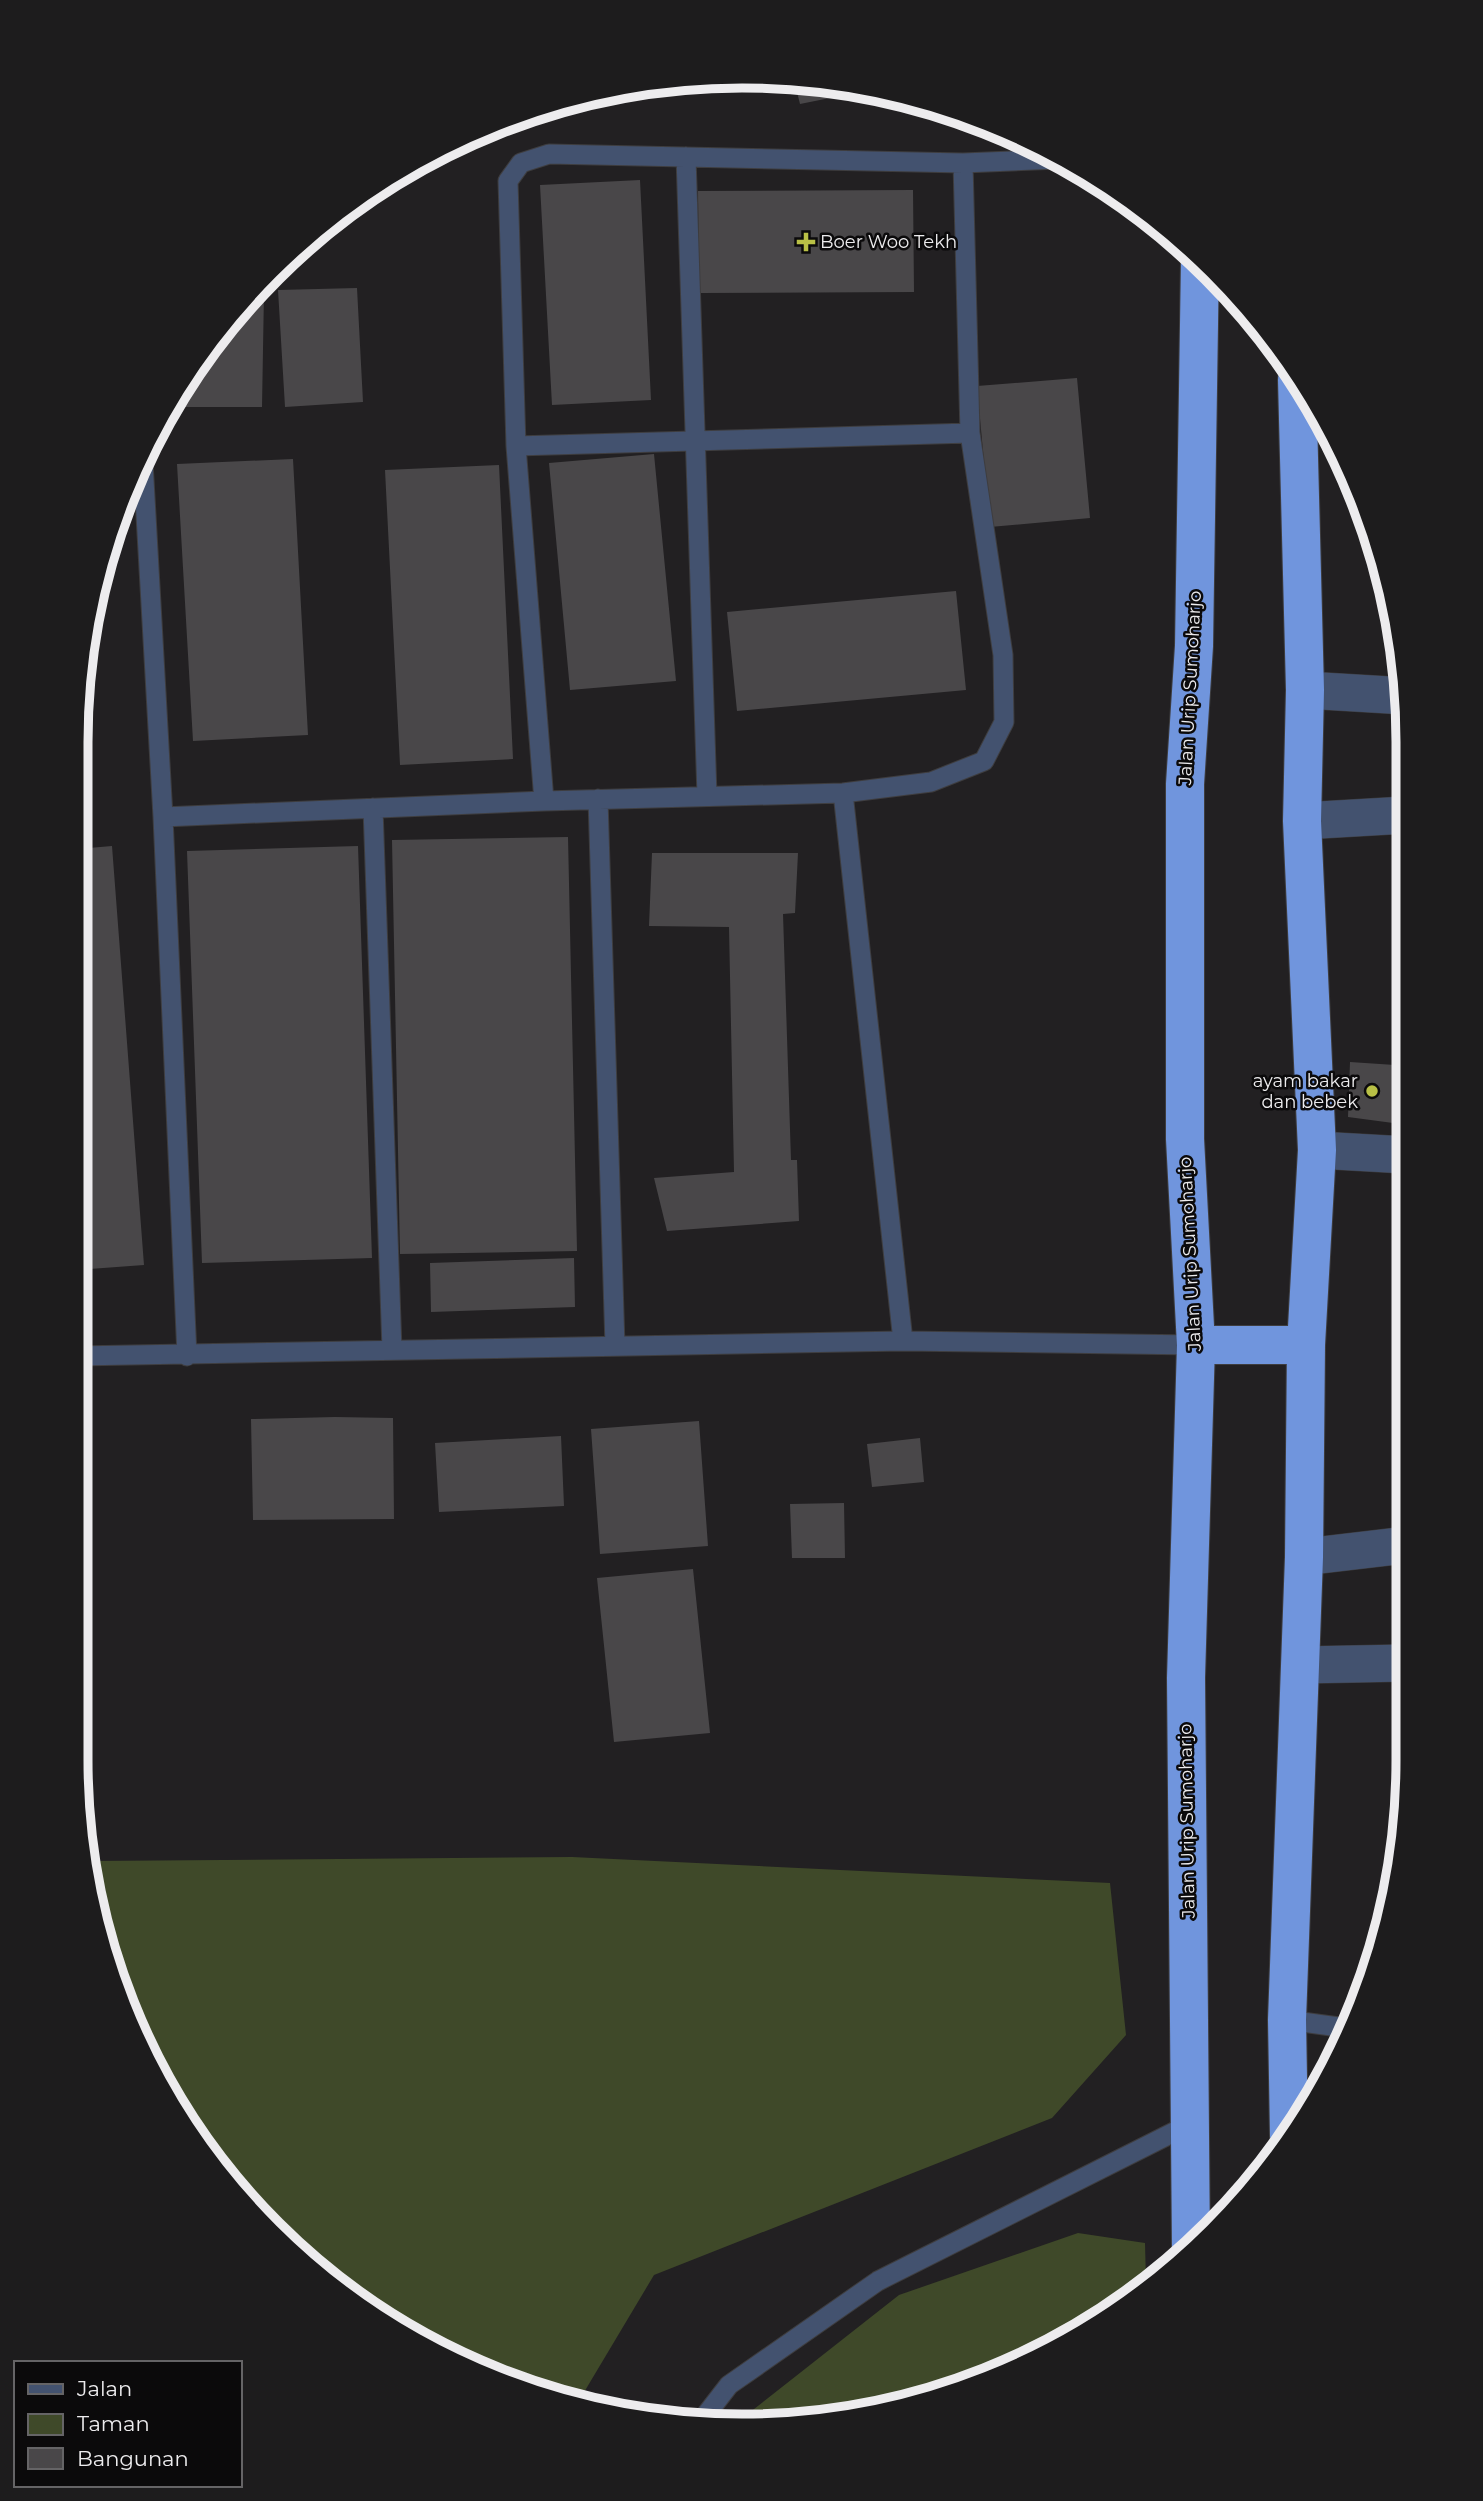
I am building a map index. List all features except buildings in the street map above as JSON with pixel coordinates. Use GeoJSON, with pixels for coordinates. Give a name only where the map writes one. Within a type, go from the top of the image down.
{"type":"FeatureCollection","features":[{"type":"Feature","properties":{"kind":"highway","name":"Jalan Urip Sumoharjo"},"geometry":{"type":"LineString","coordinates":[[1191,2234],[1186,1678],[1196,1345],[1185,1139],[1185,784],[1194,646],[1200,275]]}},
{"type":"Feature","properties":{"kind":"highway"},"geometry":{"type":"LineString","coordinates":[[1289,2117],[1287,2021],[1304,1557],[1306,1345],[1317,1150],[1302,821],[1305,690],[1297,398]]}},
{"type":"Feature","properties":{"kind":"highway"},"geometry":{"type":"LineString","coordinates":[[1196,1345],[1306,1345]]}},
{"type":"Feature","properties":{"kind":"street"},"geometry":{"type":"LineString","coordinates":[[1305,690],[1394,695]]}},
{"type":"Feature","properties":{"kind":"street"},"geometry":{"type":"LineString","coordinates":[[1302,821],[1396,815]]}},
{"type":"Feature","properties":{"kind":"street"},"geometry":{"type":"LineString","coordinates":[[1317,1150],[1396,1154]]}},
{"type":"Feature","properties":{"kind":"street"},"geometry":{"type":"LineString","coordinates":[[1304,1557],[1396,1546]]}},
{"type":"Feature","properties":{"kind":"street"},"geometry":{"type":"LineString","coordinates":[[1300,1665],[1396,1663]]}},
{"type":"Feature","properties":{"kind":"lane"},"geometry":{"type":"LineString","coordinates":[[544,801],[516,446],[508,181],[521,163],[550,154],[963,163],[1040,160]]}},
{"type":"Feature","properties":{"kind":"lane"},"geometry":{"type":"LineString","coordinates":[[686,157],[707,796]]}},
{"type":"Feature","properties":{"kind":"lane"},"geometry":{"type":"LineString","coordinates":[[163,817],[597,799],[843,793],[931,782],[984,761],[1004,722],[1003,655],[970,433],[963,163]]}},
{"type":"Feature","properties":{"kind":"lane"},"geometry":{"type":"LineString","coordinates":[[516,446],[970,433]]}},
{"type":"Feature","properties":{"kind":"lane"},"geometry":{"type":"LineString","coordinates":[[144,476],[163,817],[187,1356]]}},
{"type":"Feature","properties":{"kind":"lane"},"geometry":{"type":"LineString","coordinates":[[843,793],[903,1341]]}},
{"type":"Feature","properties":{"kind":"lane"},"geometry":{"type":"LineString","coordinates":[[597,799],[615,1346]]}},
{"type":"Feature","properties":{"kind":"lane"},"geometry":{"type":"LineString","coordinates":[[373,808],[392,1350]]}},
{"type":"Feature","properties":{"kind":"lane"},"geometry":{"type":"LineString","coordinates":[[88,1356],[903,1341],[1196,1345]]}},
{"type":"Feature","properties":{"kind":"lane"},"geometry":{"type":"LineString","coordinates":[[1287,2021],[1338,2027]]}},
{"type":"Feature","properties":{"kind":"lane"},"geometry":{"type":"LineString","coordinates":[[708,2412],[729,2385],[878,2281],[1190,2124]]}},
{"type":"Feature","properties":{"kind":"green space"},"geometry":{"type":"Polygon","coordinates":[[[572,1857],[1110,1883],[1126,2035],[1052,2118],[654,2275],[583,2394],[491,2364],[414,2326],[343,2278],[310,2251],[250,2191],[198,2123],[155,2049],[122,1970],[96,1861],[572,1857]]]}},
{"type":"Feature","properties":{"kind":"green space"},"geometry":{"type":"Polygon","coordinates":[[[1078,2233],[1145,2243],[1146,2273],[1140,2278],[1068,2326],[992,2364],[952,2379],[869,2401],[827,2408],[748,2414],[899,2295],[1078,2233]]]}},
{"type":"Feature","properties":{"kind":"place","name":"Boer Woo Tekh"},"geometry":{"type":"Point","coordinates":[806,242]}},
{"type":"Feature","properties":{"kind":"place","name":"ayam bakar dan bebek"},"geometry":{"type":"Point","coordinates":[1372,1091]}}]}
